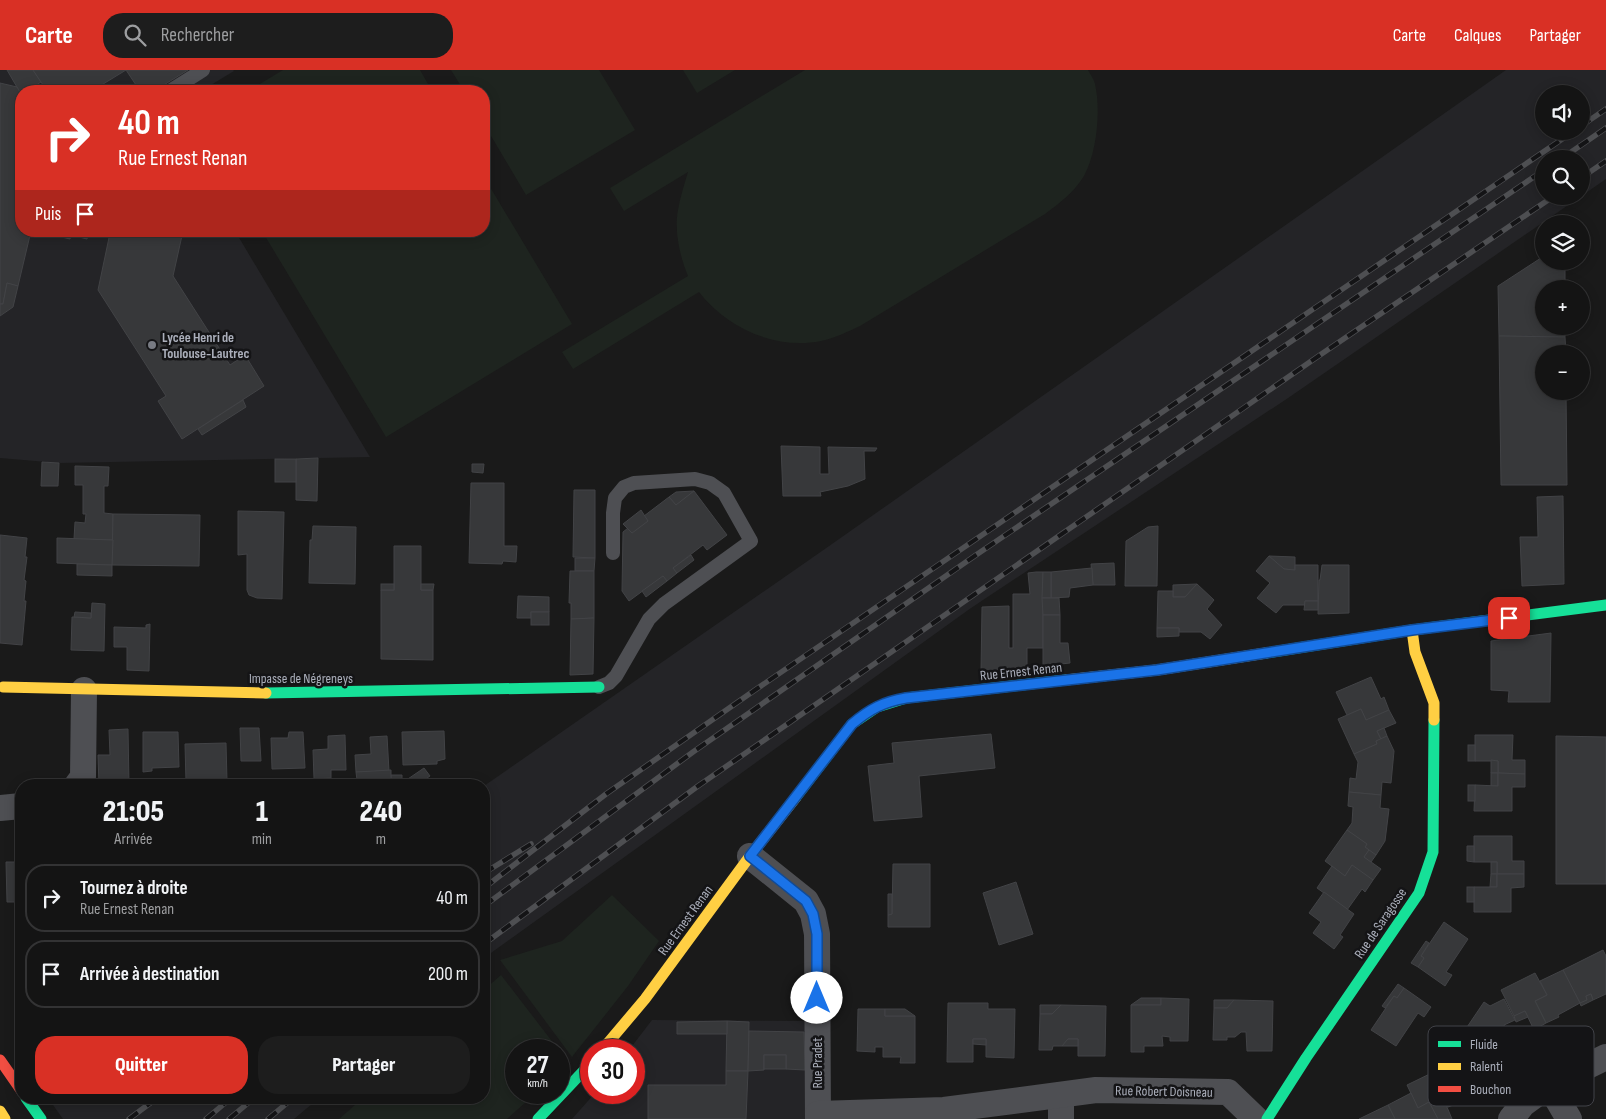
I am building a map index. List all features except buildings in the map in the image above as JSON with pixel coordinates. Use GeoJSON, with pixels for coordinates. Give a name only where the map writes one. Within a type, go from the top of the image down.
{"type":"FeatureCollection","features":[{"type":"Feature","properties":{"kind":"street","name":"Rue Ernest Renan"},"geometry":{"type":"LineString","coordinates":[[611,1039],[645,999],[750,856],[852,724],[878,705],[906,698],[1157,670],[1412,630],[1606,605]]}},
{"type":"Feature","properties":{"kind":"street","name":"Rue de Saragosse"},"geometry":{"type":"LineString","coordinates":[[1267,1119],[1418,893],[1433,852],[1434,703],[1415,652],[1412,630]]}},
{"type":"Feature","properties":{"kind":"street","name":"Impasse de Négreneys"},"geometry":{"type":"LineString","coordinates":[[3,688],[290,694],[599,687]]}},
{"type":"Feature","properties":{"kind":"street"},"geometry":{"type":"LineString","coordinates":[[82,779],[84,690]]}},
{"type":"Feature","properties":{"kind":"street"},"geometry":{"type":"LineString","coordinates":[[0,808],[15,807]]}},
{"type":"Feature","properties":{"kind":"street","name":"Rue Pradet"},"geometry":{"type":"LineString","coordinates":[[750,856],[806,901],[813,914],[817,934],[818,1116]]}},
{"type":"Feature","properties":{"kind":"street"},"geometry":{"type":"LineString","coordinates":[[1594,1062],[1606,1056]]}},
{"type":"Feature","properties":{"kind":"street"},"geometry":{"type":"LineString","coordinates":[[0,1060],[15,1081]]}},
{"type":"Feature","properties":{"kind":"street"},"geometry":{"type":"LineString","coordinates":[[538,1119],[580,1075]]}},
{"type":"Feature","properties":{"kind":"street","name":"Rue Robert Doisneau"},"geometry":{"type":"LineString","coordinates":[[818,1116],[1061,1107],[1096,1090],[1228,1092],[1256,1119]]}},
{"type":"Feature","properties":{"kind":"street"},"geometry":{"type":"LineString","coordinates":[[30,1104],[41,1119]]}},
{"type":"Feature","properties":{"kind":"street"},"geometry":{"type":"LineString","coordinates":[[1511,1119],[1521,1106]]}},
{"type":"Feature","properties":{"kind":"street"},"geometry":{"type":"LineString","coordinates":[[1561,1106],[1569,1119]]}},
{"type":"Feature","properties":{"kind":"street"},"geometry":{"type":"LineString","coordinates":[[0,1112],[5,1119]]}},
{"type":"Feature","properties":{"kind":"lane"},"geometry":{"type":"LineString","coordinates":[[179,85],[203,70]]}},
{"type":"Feature","properties":{"kind":"lane"},"geometry":{"type":"LineString","coordinates":[[599,687],[609,683],[616,676],[649,619],[664,604],[751,541],[724,493],[710,483],[695,479],[634,484],[624,487],[616,498],[613,513],[613,553]]}},
{"type":"Feature","properties":{"kind":"shaded area","name":"Lycée Henri de Toulouse-Lautrec"},"geometry":{"type":"Polygon","coordinates":[[[0,70],[233,70],[211,85],[15,85],[15,237],[239,237],[370,457],[59,463],[0,458],[0,70]]]}},
{"type":"Feature","properties":{"kind":"shaded area"},"geometry":{"type":"Polygon","coordinates":[[[283,70],[420,70],[429,85],[258,85],[283,70]]]}},
{"type":"Feature","properties":{"kind":"shaded area"},"geometry":{"type":"Polygon","coordinates":[[[451,70],[599,70],[635,130],[526,195],[490,134],[490,85],[460,85],[451,70]]]}},
{"type":"Feature","properties":{"kind":"shaded area"},"geometry":{"type":"Polygon","coordinates":[[[683,70],[735,70],[697,93],[683,70]]]}},
{"type":"Feature","properties":{"kind":"shaded area"},"geometry":{"type":"Polygon","coordinates":[[[805,70],[1088,70],[1095,84],[1098,106],[1097,131],[1092,155],[1084,176],[1076,187],[1045,214],[860,326],[841,335],[821,341],[804,343],[770,339],[738,326],[710,305],[699,292],[573,369],[562,352],[688,276],[680,252],[677,218],[688,172],[624,211],[610,188],[805,70]]]}},
{"type":"Feature","properties":{"kind":"shaded area"},"geometry":{"type":"Polygon","coordinates":[[[1506,70],[1606,70],[1606,179],[1590,190],[1590,150],[1535,150],[1535,205],[1568,205],[1554,215],[1535,215],[1535,228],[1291,396],[971,608],[490,954],[490,782],[1506,70]]]}},
{"type":"Feature","properties":{"kind":"shaded area"},"geometry":{"type":"Polygon","coordinates":[[[490,187],[572,324],[386,437],[266,237],[490,237],[490,187]]]}},
{"type":"Feature","properties":{"kind":"shaded area"},"geometry":{"type":"Polygon","coordinates":[[[612,895],[659,941],[628,986],[586,1039],[580,1039],[580,1047],[572,1057],[570,1054],[570,1039],[559,1039],[500,960],[562,941],[612,895]]]}},
{"type":"Feature","properties":{"kind":"shaded area"},"geometry":{"type":"Polygon","coordinates":[[[501,975],[550,1039],[505,1039],[505,1104],[524,1104],[507,1119],[339,1119],[356,1104],[490,1104],[490,985],[501,975]]]}},
{"type":"Feature","properties":{"kind":"shaded area"},"geometry":{"type":"Polygon","coordinates":[[[652,1020],[805,1021],[805,1119],[572,1119],[585,1104],[645,1104],[645,1039],[637,1039],[652,1020]]]}},
{"type":"Feature","properties":{"kind":"shaded area"},"geometry":{"type":"Polygon","coordinates":[[[52,1104],[312,1104],[294,1119],[63,1119],[52,1104]]]}},
{"type":"Feature","properties":{"kind":"railway"},"geometry":{"type":"LineString","coordinates":[[1590,120],[1606,109]]}},
{"type":"Feature","properties":{"kind":"railway"},"geometry":{"type":"LineString","coordinates":[[1574,150],[1606,128]]}},
{"type":"Feature","properties":{"kind":"railway"},"geometry":{"type":"LineString","coordinates":[[490,883],[606,794],[755,690],[1561,140]]}},
{"type":"Feature","properties":{"kind":"railway"},"geometry":{"type":"LineString","coordinates":[[1590,172],[1606,161]]}},
{"type":"Feature","properties":{"kind":"railway"},"geometry":{"type":"LineString","coordinates":[[490,902],[693,752],[976,555],[1535,176]]}},
{"type":"Feature","properties":{"kind":"railway"},"geometry":{"type":"LineString","coordinates":[[490,940],[698,786],[1320,355],[1541,205]]}},
{"type":"Feature","properties":{"kind":"railway"},"geometry":{"type":"LineString","coordinates":[[490,869],[531,844]]}},
{"type":"Feature","properties":{"kind":"railway"},"geometry":{"type":"LineString","coordinates":[[129,1119],[149,1104]]}},
{"type":"Feature","properties":{"kind":"railway"},"geometry":{"type":"LineString","coordinates":[[206,1119],[224,1104]]}},
{"type":"Feature","properties":{"kind":"railway"},"geometry":{"type":"LineString","coordinates":[[229,1119],[247,1104]]}},
{"type":"Feature","properties":{"kind":"railway"},"geometry":{"type":"LineString","coordinates":[[268,1119],[286,1104]]}},
{"type":"Feature","properties":{"kind":"traffic: fast"},"geometry":{"type":"LineString","coordinates":[[1266,653],[1412,630],[1606,605]]}},
{"type":"Feature","properties":{"kind":"traffic: fast"},"geometry":{"type":"LineString","coordinates":[[796,797],[852,724],[877,707],[906,698],[1066,680]]}},
{"type":"Feature","properties":{"kind":"traffic: fast"},"geometry":{"type":"LineString","coordinates":[[266,693],[599,687]]}},
{"type":"Feature","properties":{"kind":"traffic: fast"},"geometry":{"type":"LineString","coordinates":[[1267,1119],[1306,1058],[1419,893],[1433,852],[1434,720]]}},
{"type":"Feature","properties":{"kind":"traffic: fast"},"geometry":{"type":"LineString","coordinates":[[538,1119],[580,1075]]}},
{"type":"Feature","properties":{"kind":"traffic: fast"},"geometry":{"type":"LineString","coordinates":[[30,1104],[41,1119]]}},
{"type":"Feature","properties":{"kind":"traffic: slow"},"geometry":{"type":"LineString","coordinates":[[1412,630],[1415,652],[1434,703],[1434,720]]}},
{"type":"Feature","properties":{"kind":"traffic: slow"},"geometry":{"type":"LineString","coordinates":[[1066,680],[1157,670],[1266,653]]}},
{"type":"Feature","properties":{"kind":"traffic: slow"},"geometry":{"type":"LineString","coordinates":[[3,687],[266,693]]}},
{"type":"Feature","properties":{"kind":"traffic: slow"},"geometry":{"type":"LineString","coordinates":[[611,1039],[645,999],[750,856],[796,797]]}},
{"type":"Feature","properties":{"kind":"traffic: slow"},"geometry":{"type":"LineString","coordinates":[[0,1111],[5,1119]]}},
{"type":"Feature","properties":{"kind":"traffic: jam"},"geometry":{"type":"LineString","coordinates":[[0,1060],[15,1081]]}},
{"type":"Feature","properties":{"kind":"place","name":"Lycée Henri de Toulouse-Lautrec"},"geometry":{"type":"Point","coordinates":[152,345]}},
{"type":"Feature","properties":{"kind":"route"},"geometry":{"type":"LineString","coordinates":[[817,998],[817,934],[813,914],[806,901],[750,856],[852,724],[878,705],[906,698],[1157,670],[1412,630],[1509,618]]}}]}
